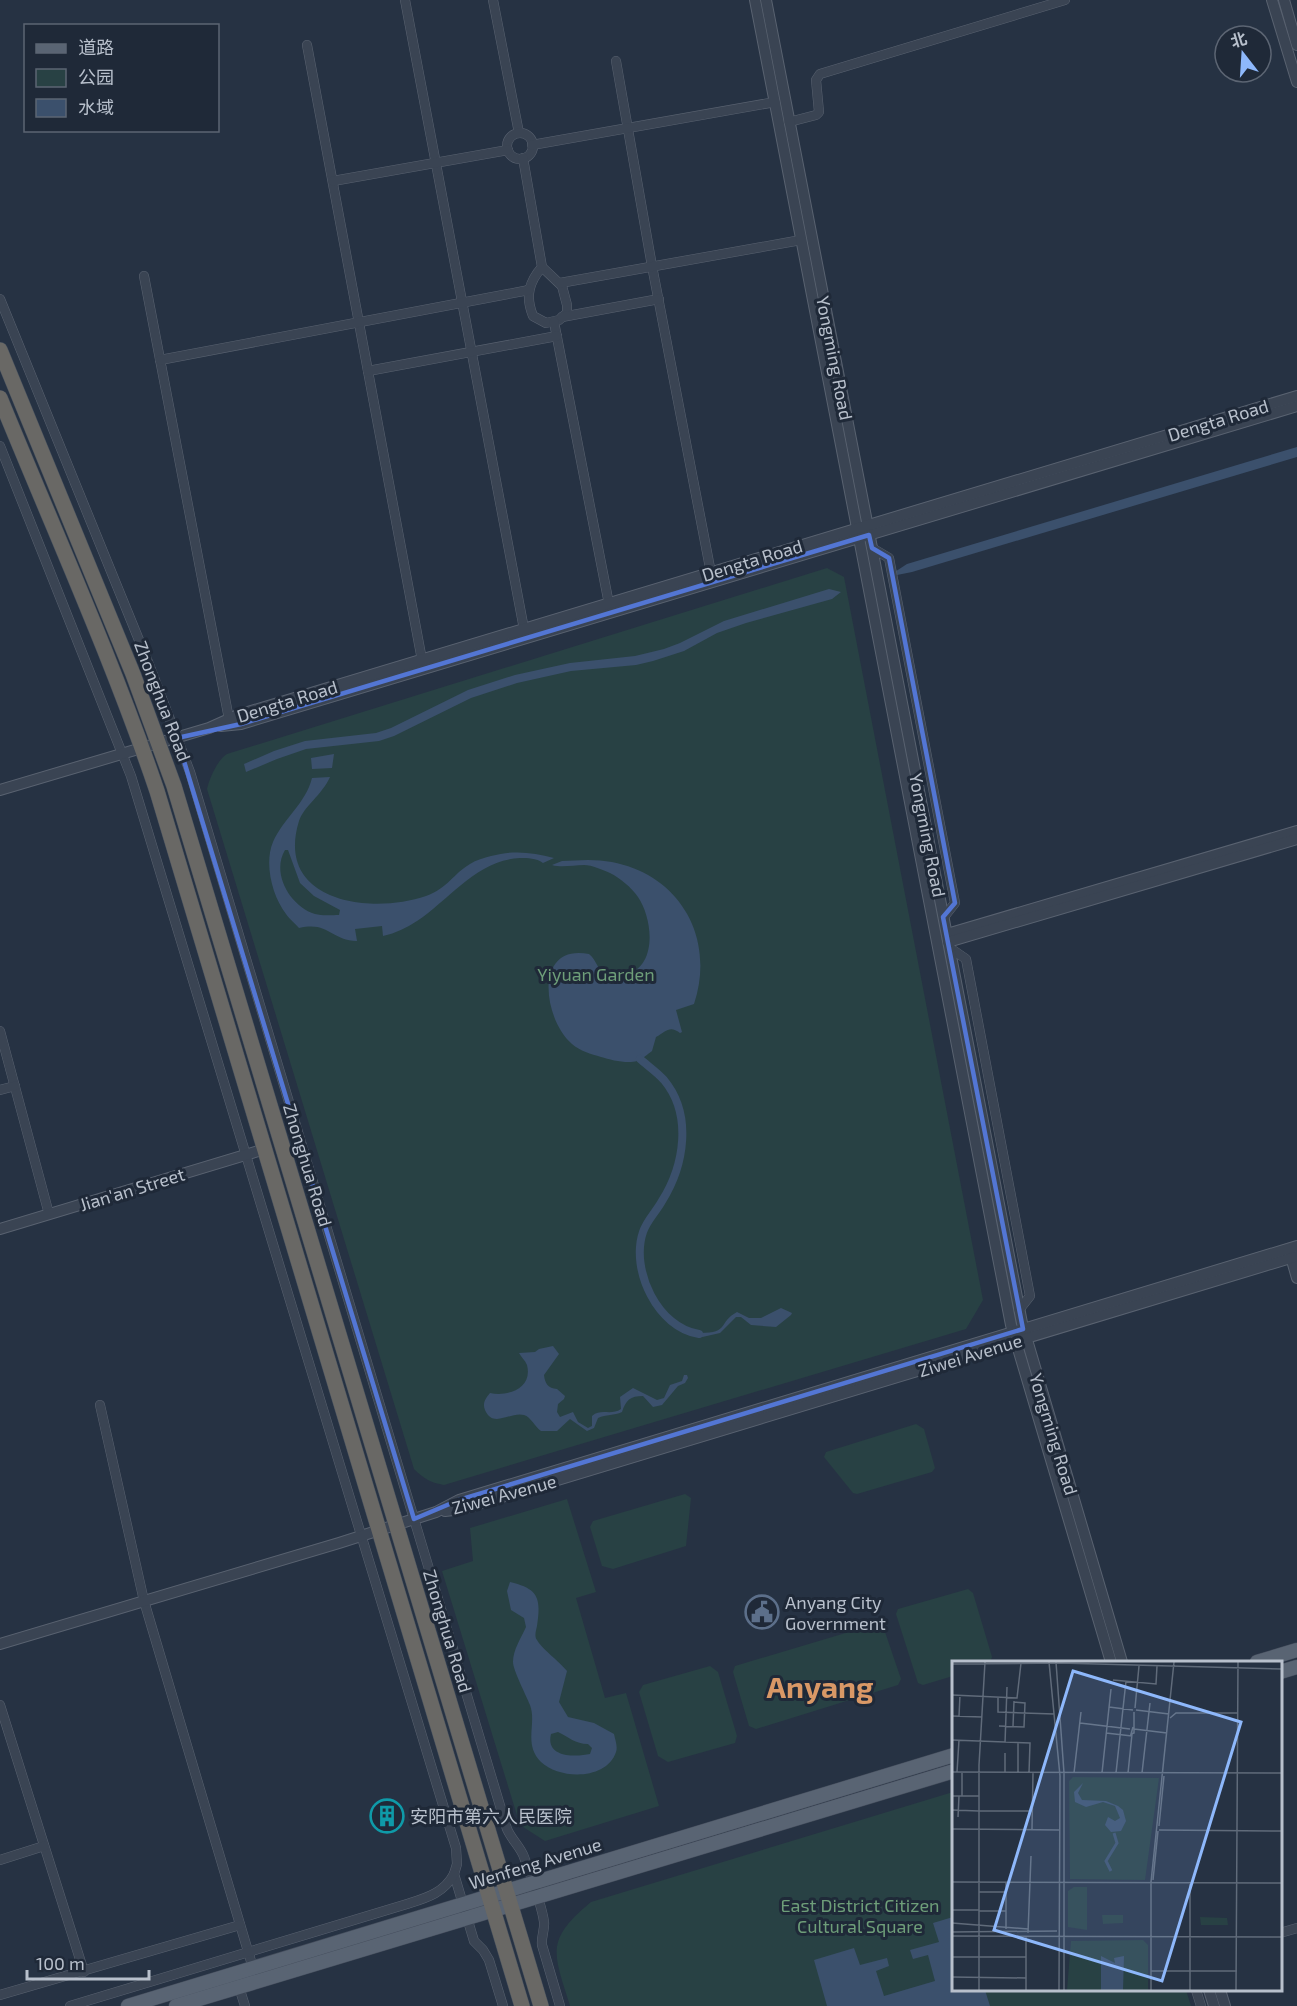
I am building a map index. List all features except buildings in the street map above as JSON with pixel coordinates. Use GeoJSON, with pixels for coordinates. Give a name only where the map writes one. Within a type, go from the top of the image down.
{"type":"FeatureCollection","features":[{"type":"Feature","properties":{"kind":"highway","name":"Zhonghua Road"},"geometry":{"type":"LineString","coordinates":[[0,350],[159,743],[541,2006]]}},
{"type":"Feature","properties":{"kind":"highway","name":"Zhonghua Road"},"geometry":{"type":"LineString","coordinates":[[0,398],[142,748],[522,2006]]}},
{"type":"Feature","properties":{"kind":"main road"},"geometry":{"type":"LineString","coordinates":[[1260,1661],[1297,1650]]}},
{"type":"Feature","properties":{"kind":"main road"},"geometry":{"type":"LineString","coordinates":[[1282,1672],[1297,1667]]}},
{"type":"Feature","properties":{"kind":"main road","name":"Wenfeng Avenue"},"geometry":{"type":"LineString","coordinates":[[508,1898],[532,1883],[952,1756]]}},
{"type":"Feature","properties":{"kind":"main road","name":"Wenfeng Avenue"},"geometry":{"type":"LineString","coordinates":[[128,2006],[463,1904],[536,1897],[952,1772]]}},
{"type":"Feature","properties":{"kind":"main road","name":"Wenfeng Avenue"},"geometry":{"type":"LineString","coordinates":[[176,2006],[467,1918],[491,1903]]}},
{"type":"Feature","properties":{"kind":"street"},"geometry":{"type":"LineString","coordinates":[[405,0],[524,629]]}},
{"type":"Feature","properties":{"kind":"street"},"geometry":{"type":"LineString","coordinates":[[493,0],[519,133]]}},
{"type":"Feature","properties":{"kind":"street","name":"Yongming Road"},"geometry":{"type":"LineString","coordinates":[[755,0],[801,240],[863,532],[872,548],[1019,1310],[1019,1335],[1122,1661]]}},
{"type":"Feature","properties":{"kind":"street","name":"Yongming Road"},"geometry":{"type":"LineString","coordinates":[[766,0],[863,532],[1019,1335],[1111,1661]]}},
{"type":"Feature","properties":{"kind":"street"},"geometry":{"type":"LineString","coordinates":[[789,122],[816,115],[819,112],[816,80],[820,74],[1065,0]]}},
{"type":"Feature","properties":{"kind":"street"},"geometry":{"type":"LineString","coordinates":[[1272,0],[1297,82]]}},
{"type":"Feature","properties":{"kind":"street"},"geometry":{"type":"LineString","coordinates":[[1284,0],[1297,45]]}},
{"type":"Feature","properties":{"kind":"street"},"geometry":{"type":"LineString","coordinates":[[307,45],[422,660]]}},
{"type":"Feature","properties":{"kind":"street"},"geometry":{"type":"LineString","coordinates":[[616,61],[652,266],[711,573]]}},
{"type":"Feature","properties":{"kind":"street"},"geometry":{"type":"LineString","coordinates":[[532,145],[775,102]]}},
{"type":"Feature","properties":{"kind":"street"},"geometry":{"type":"LineString","coordinates":[[519,133],[528,136],[532,145],[531,152],[523,158],[513,157],[508,150],[510,138],[519,133]]}},
{"type":"Feature","properties":{"kind":"street"},"geometry":{"type":"LineString","coordinates":[[333,181],[508,150]]}},
{"type":"Feature","properties":{"kind":"street"},"geometry":{"type":"LineString","coordinates":[[523,158],[542,267],[560,283],[567,306],[567,313],[558,319]]}},
{"type":"Feature","properties":{"kind":"street"},"geometry":{"type":"LineString","coordinates":[[560,283],[801,240]]}},
{"type":"Feature","properties":{"kind":"street"},"geometry":{"type":"LineString","coordinates":[[542,267],[531,279],[529,290],[533,316],[546,323],[659,299]]}},
{"type":"Feature","properties":{"kind":"street"},"geometry":{"type":"LineString","coordinates":[[144,276],[229,719]]}},
{"type":"Feature","properties":{"kind":"street"},"geometry":{"type":"LineString","coordinates":[[160,360],[529,290]]}},
{"type":"Feature","properties":{"kind":"street"},"geometry":{"type":"LineString","coordinates":[[0,299],[146,657],[190,772],[507,1829],[515,1845],[523,1854],[532,1883],[544,1924],[541,1936],[542,1945],[560,2006]]}},
{"type":"Feature","properties":{"kind":"street"},"geometry":{"type":"LineString","coordinates":[[558,319],[557,336],[609,604]]}},
{"type":"Feature","properties":{"kind":"street"},"geometry":{"type":"LineString","coordinates":[[368,371],[557,336]]}},
{"type":"Feature","properties":{"kind":"street","name":"Dengta Road"},"geometry":{"type":"LineString","coordinates":[[209,728],[241,724],[1297,396]]}},
{"type":"Feature","properties":{"kind":"street","name":"Dengta Road"},"geometry":{"type":"LineString","coordinates":[[0,790],[177,738],[229,719],[711,573],[863,532],[1297,406]]}},
{"type":"Feature","properties":{"kind":"street"},"geometry":{"type":"LineString","coordinates":[[0,446],[123,754],[362,1535],[456,1848],[457,1864],[449,1882],[441,1890],[428,1897],[69,2006]]}},
{"type":"Feature","properties":{"kind":"street"},"geometry":{"type":"LineString","coordinates":[[948,942],[1297,831]]}},
{"type":"Feature","properties":{"kind":"street"},"geometry":{"type":"LineString","coordinates":[[948,942],[1297,839]]}},
{"type":"Feature","properties":{"kind":"street"},"geometry":{"type":"LineString","coordinates":[[0,1031],[49,1214]]}},
{"type":"Feature","properties":{"kind":"street"},"geometry":{"type":"LineString","coordinates":[[0,1090],[15,1086]]}},
{"type":"Feature","properties":{"kind":"street","name":"Jian'an Street"},"geometry":{"type":"LineString","coordinates":[[0,1229],[265,1149]]}},
{"type":"Feature","properties":{"kind":"street","name":"Ziwei Avenue"},"geometry":{"type":"LineString","coordinates":[[0,1644],[436,1512],[462,1509],[1297,1246]]}},
{"type":"Feature","properties":{"kind":"street"},"geometry":{"type":"LineString","coordinates":[[1294,1256],[1297,1278]]}},
{"type":"Feature","properties":{"kind":"street","name":"Ziwei Avenue"},"geometry":{"type":"LineString","coordinates":[[1019,1335],[1294,1256]]}},
{"type":"Feature","properties":{"kind":"street"},"geometry":{"type":"LineString","coordinates":[[100,1405],[144,1601],[253,1968]]}},
{"type":"Feature","properties":{"kind":"street"},"geometry":{"type":"LineString","coordinates":[[1,1710],[84,1972]]}},
{"type":"Feature","properties":{"kind":"street"},"geometry":{"type":"LineString","coordinates":[[0,1860],[44,1846]]}},
{"type":"Feature","properties":{"kind":"street"},"geometry":{"type":"LineString","coordinates":[[454,1874],[474,1941],[489,1960],[503,2006]]}},
{"type":"Feature","properties":{"kind":"street"},"geometry":{"type":"LineString","coordinates":[[0,1995],[240,1925]]}},
{"type":"Feature","properties":{"kind":"street"},"geometry":{"type":"LineString","coordinates":[[1282,1933],[1297,1928]]}},
{"type":"Feature","properties":{"kind":"street"},"geometry":{"type":"LineString","coordinates":[[239,1987],[245,2006]]}},
{"type":"Feature","properties":{"kind":"street"},"geometry":{"type":"LineString","coordinates":[[1197,1991],[1201,2006]]}},
{"type":"Feature","properties":{"kind":"street"},"geometry":{"type":"LineString","coordinates":[[1210,1991],[1214,2006]]}},
{"type":"Feature","properties":{"kind":"street"},"geometry":{"type":"LineString","coordinates":[[1221,1991],[1225,2006]]}},
{"type":"Feature","properties":{"kind":"highlighted area"},"geometry":{"type":"Polygon","coordinates":[[[869,535],[872,548],[889,558],[955,903],[943,917],[1023,1329],[459,1500],[414,1519],[177,738],[241,724],[869,535]]]}},
{"type":"Feature","properties":{"kind":"green space","name":"Yiyuan Garden"},"geometry":{"type":"Polygon","coordinates":[[[827,568],[844,577],[983,1300],[966,1329],[444,1485],[431,1481],[414,1469],[207,789],[212,775],[220,760],[227,754],[827,568]]]}},
{"type":"Feature","properties":{"kind":"green space"},"geometry":{"type":"Polygon","coordinates":[[[916,1424],[924,1429],[935,1468],[932,1472],[857,1494],[853,1493],[824,1457],[826,1452],[916,1424]]]}},
{"type":"Feature","properties":{"kind":"green space"},"geometry":{"type":"Polygon","coordinates":[[[685,1494],[691,1498],[686,1546],[613,1569],[602,1566],[590,1527],[593,1521],[685,1494]]]}},
{"type":"Feature","properties":{"kind":"green space"},"geometry":{"type":"Polygon","coordinates":[[[567,1499],[596,1592],[576,1598],[605,1698],[626,1693],[659,1806],[545,1841],[520,1825],[442,1571],[473,1561],[470,1528],[567,1499]]]}},
{"type":"Feature","properties":{"kind":"green space"},"geometry":{"type":"Polygon","coordinates":[[[968,1589],[973,1593],[992,1657],[990,1661],[952,1661],[952,1676],[923,1685],[918,1683],[896,1614],[898,1609],[968,1589]]]}},
{"type":"Feature","properties":{"kind":"green space"},"geometry":{"type":"Polygon","coordinates":[[[879,1623],[883,1626],[901,1679],[898,1685],[756,1729],[749,1726],[733,1672],[735,1666],[879,1623]]]}},
{"type":"Feature","properties":{"kind":"green space"},"geometry":{"type":"Polygon","coordinates":[[[710,1666],[718,1672],[737,1736],[735,1743],[668,1762],[658,1756],[639,1692],[643,1685],[710,1666]]]}},
{"type":"Feature","properties":{"kind":"green space","name":"East District Citizen Cultural Square"},"geometry":{"type":"Polygon","coordinates":[[[952,1792],[952,1991],[1186,1991],[1191,2006],[570,2006],[557,1960],[559,1938],[576,1915],[591,1902],[952,1792]]]}},
{"type":"Feature","properties":{"kind":"water"},"geometry":{"type":"Polygon","coordinates":[[[1297,447],[1297,457],[912,572],[887,577],[907,564],[1297,447]]]}},
{"type":"Feature","properties":{"kind":"water"},"geometry":{"type":"Polygon","coordinates":[[[829,589],[841,592],[832,599],[717,633],[684,651],[653,661],[636,665],[571,671],[517,683],[471,698],[394,736],[379,741],[306,749],[246,772],[244,764],[274,751],[305,741],[376,733],[391,728],[468,690],[515,675],[570,663],[635,656],[664,649],[724,621],[829,589]]]}},
{"type":"Feature","properties":{"kind":"water"},"geometry":{"type":"Polygon","coordinates":[[[334,754],[332,768],[312,769],[311,758],[334,754]]]}},
{"type":"Feature","properties":{"kind":"water"},"geometry":{"type":"Polygon","coordinates":[[[330,777],[301,816],[295,848],[301,870],[314,885],[332,896],[355,902],[379,904],[404,902],[434,893],[475,861],[515,852],[554,858],[543,863],[535,859],[520,858],[505,860],[490,866],[465,882],[417,921],[388,935],[383,936],[382,926],[355,929],[357,941],[341,938],[317,927],[299,928],[281,907],[273,889],[269,860],[270,850],[277,834],[305,795],[312,778],[330,777]],[[285,850],[281,859],[280,869],[285,888],[291,896],[306,910],[315,914],[339,915],[340,910],[314,896],[300,883],[288,850],[285,850]]]}},
{"type":"Feature","properties":{"kind":"water"},"geometry":{"type":"Polygon","coordinates":[[[588,860],[617,863],[642,872],[663,886],[680,904],[693,925],[699,949],[700,976],[694,1004],[676,1010],[682,1032],[671,1029],[656,1037],[652,1051],[633,1062],[609,1059],[586,1052],[572,1044],[562,1033],[550,1002],[551,971],[559,960],[571,954],[589,954],[604,973],[618,976],[636,970],[648,953],[650,941],[647,917],[638,897],[629,886],[614,875],[594,867],[552,865],[562,861],[588,860]]]}},
{"type":"Feature","properties":{"kind":"water"},"geometry":{"type":"Polygon","coordinates":[[[781,1308],[792,1313],[776,1327],[751,1325],[741,1317],[736,1317],[720,1333],[698,1338],[700,1333],[720,1329],[737,1312],[749,1318],[761,1318],[781,1308]]]}},
{"type":"Feature","properties":{"kind":"water"},"geometry":{"type":"Polygon","coordinates":[[[553,1346],[559,1354],[544,1375],[545,1381],[551,1388],[557,1389],[565,1396],[558,1404],[557,1412],[560,1417],[573,1412],[578,1422],[588,1428],[592,1426],[592,1416],[595,1414],[621,1409],[620,1397],[633,1388],[657,1400],[664,1398],[670,1385],[682,1381],[684,1375],[688,1378],[662,1405],[653,1407],[643,1396],[632,1398],[622,1412],[598,1418],[594,1428],[587,1431],[570,1419],[557,1431],[541,1431],[524,1415],[497,1419],[488,1416],[484,1405],[490,1393],[511,1392],[523,1385],[526,1380],[527,1365],[519,1353],[535,1352],[553,1346]]]}},
{"type":"Feature","properties":{"kind":"water"},"geometry":{"type":"Polygon","coordinates":[[[510,1582],[527,1588],[536,1596],[539,1608],[536,1638],[567,1671],[559,1702],[568,1717],[594,1723],[614,1734],[616,1752],[603,1768],[582,1774],[559,1772],[549,1768],[536,1755],[531,1741],[532,1712],[513,1662],[526,1627],[524,1618],[511,1610],[507,1591],[510,1582]],[[558,1732],[551,1734],[550,1742],[557,1752],[577,1756],[590,1754],[592,1748],[588,1744],[576,1742],[558,1732]]]}},
{"type":"Feature","properties":{"kind":"water"},"geometry":{"type":"Polygon","coordinates":[[[952,1917],[952,1991],[985,1991],[990,2006],[827,2006],[814,1960],[854,1948],[860,1965],[887,1958],[889,1966],[876,1971],[884,1996],[935,1981],[928,1955],[913,1959],[910,1950],[939,1942],[933,1923],[952,1917]]]}},
{"type":"Feature","properties":{"kind":"waterway"},"geometry":{"type":"LineString","coordinates":[[640,1059],[664,1080],[673,1094],[682,1124],[680,1157],[676,1172],[670,1187],[643,1232],[640,1263],[644,1279],[660,1309],[671,1321],[699,1334]]}},
{"type":"Feature","properties":{"kind":"place","name":"Anyang City Government"},"geometry":{"type":"Point","coordinates":[762,1612]}},
{"type":"Feature","properties":{"kind":"place","name":"安阳市第六人民医院"},"geometry":{"type":"Point","coordinates":[387,1816]}},
{"type":"Feature","properties":{"kind":"district","name":"Anyang"},"geometry":{"type":"Point","coordinates":[820,1686]}}]}
